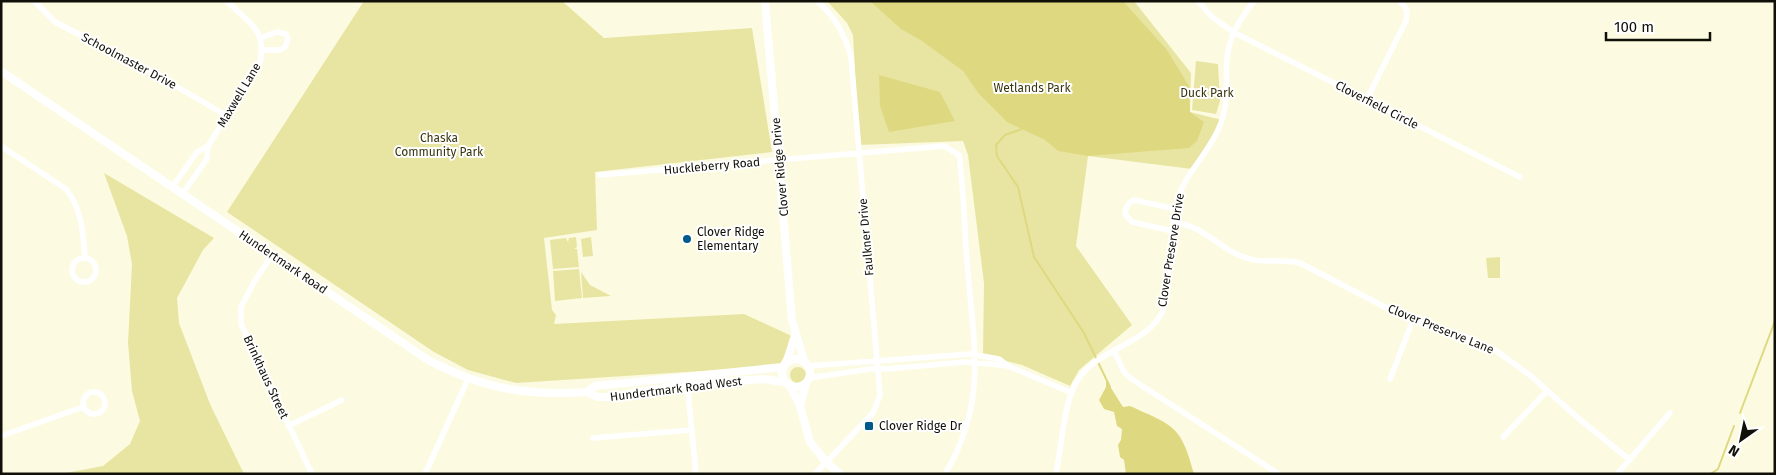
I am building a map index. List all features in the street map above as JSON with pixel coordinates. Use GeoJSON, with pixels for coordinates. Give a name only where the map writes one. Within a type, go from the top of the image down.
{"type":"FeatureCollection","features":[{"type":"Feature","properties":{"kind":"street","name":"Schoolmaster Drive"},"geometry":{"type":"LineString","coordinates":[[34,1],[55,22],[145,68],[227,116]]}},
{"type":"Feature","properties":{"kind":"street","name":"Maxwell Lane"},"geometry":{"type":"LineString","coordinates":[[183,193],[207,159],[208,146],[260,63],[263,50],[260,38],[251,22],[227,1]]}},
{"type":"Feature","properties":{"kind":"street","name":"Clover Ridge Drive"},"geometry":{"type":"LineString","coordinates":[[765,1],[795,332],[806,364]]}},
{"type":"Feature","properties":{"kind":"street","name":"Faulkner Drive"},"geometry":{"type":"LineString","coordinates":[[815,474],[876,408],[880,395],[851,57],[847,42],[832,16],[817,1]]}},
{"type":"Feature","properties":{"kind":"street","name":"Cloverfield Circle"},"geometry":{"type":"LineString","coordinates":[[1198,1],[1212,17],[1234,32],[1520,176]]}},
{"type":"Feature","properties":{"kind":"street","name":"Clover Preserve Drive"},"geometry":{"type":"LineString","coordinates":[[1056,474],[1072,393],[1081,376],[1095,361],[1142,335],[1155,323],[1162,312],[1166,301],[1172,231],[1176,209],[1185,179],[1212,144],[1222,120],[1227,102],[1227,57],[1234,32],[1254,1]]}},
{"type":"Feature","properties":{"kind":"street"},"geometry":{"type":"LineString","coordinates":[[1367,100],[1406,22],[1407,10],[1400,1]]}},
{"type":"Feature","properties":{"kind":"street"},"geometry":{"type":"LineString","coordinates":[[260,38],[277,32],[286,34],[288,39],[285,47],[280,50],[263,50]]}},
{"type":"Feature","properties":{"kind":"street","name":"Hundertmark Road"},"geometry":{"type":"LineString","coordinates":[[1,71],[428,360],[468,379],[523,393],[587,392]]}},
{"type":"Feature","properties":{"kind":"street"},"geometry":{"type":"LineString","coordinates":[[1,146],[66,189],[73,198],[82,223],[85,258]]}},
{"type":"Feature","properties":{"kind":"street"},"geometry":{"type":"LineString","coordinates":[[173,186],[197,152],[208,146]]}},
{"type":"Feature","properties":{"kind":"street","name":"Huckleberry Road"},"geometry":{"type":"LineString","coordinates":[[600,175],[944,146],[959,155],[975,358]]}},
{"type":"Feature","properties":{"kind":"street"},"geometry":{"type":"LineString","coordinates":[[1172,231],[1132,222],[1125,214],[1126,208],[1129,202],[1134,200],[1176,209]]}},
{"type":"Feature","properties":{"kind":"street","name":"Clover Preserve Lane"},"geometry":{"type":"LineString","coordinates":[[1174,222],[1196,227],[1241,256],[1251,260],[1285,260],[1300,263],[1413,320],[1464,336],[1495,350],[1630,460]]}},
{"type":"Feature","properties":{"kind":"street","name":"Brinkhaus Street"},"geometry":{"type":"LineString","coordinates":[[272,255],[254,282],[241,307],[241,324],[312,474]]}},
{"type":"Feature","properties":{"kind":"street"},"geometry":{"type":"LineString","coordinates":[[85,258],[90,260],[96,269],[93,278],[83,282],[75,278],[72,270],[76,261],[85,258]]}},
{"type":"Feature","properties":{"kind":"street"},"geometry":{"type":"LineString","coordinates":[[1390,379],[1413,320]]}},
{"type":"Feature","properties":{"kind":"street","name":"Clover Ridge Drive"},"geometry":{"type":"LineString","coordinates":[[785,364],[795,332]]}},
{"type":"Feature","properties":{"kind":"street"},"geometry":{"type":"LineString","coordinates":[[1114,351],[1124,372],[1133,380],[1279,474]]}},
{"type":"Feature","properties":{"kind":"street"},"geometry":{"type":"LineString","coordinates":[[945,474],[962,443],[974,402],[975,358]]}},
{"type":"Feature","properties":{"kind":"street"},"geometry":{"type":"LineString","coordinates":[[840,474],[826,462],[810,442],[800,406],[782,375],[785,364],[796,359],[806,364],[877,364],[886,369],[975,358],[1008,366],[1072,393]]}},
{"type":"Feature","properties":{"kind":"street","name":"Hundertmark Road West"},"geometry":{"type":"LineString","coordinates":[[785,364],[687,382],[610,397],[596,397],[587,392],[595,386],[687,382],[763,379],[787,384]]}},
{"type":"Feature","properties":{"kind":"street"},"geometry":{"type":"LineString","coordinates":[[800,406],[808,380],[806,364]]}},
{"type":"Feature","properties":{"kind":"street"},"geometry":{"type":"LineString","coordinates":[[787,384],[799,387],[808,380],[877,364]]}},
{"type":"Feature","properties":{"kind":"street"},"geometry":{"type":"LineString","coordinates":[[425,474],[468,379]]}},
{"type":"Feature","properties":{"kind":"street"},"geometry":{"type":"LineString","coordinates":[[687,382],[696,474]]}},
{"type":"Feature","properties":{"kind":"street"},"geometry":{"type":"LineString","coordinates":[[1503,437],[1547,391]]}},
{"type":"Feature","properties":{"kind":"street"},"geometry":{"type":"LineString","coordinates":[[91,392],[100,393],[105,400],[104,409],[96,414],[90,414],[84,407],[83,400],[91,392]]}},
{"type":"Feature","properties":{"kind":"street"},"geometry":{"type":"LineString","coordinates":[[288,426],[342,400]]}},
{"type":"Feature","properties":{"kind":"street"},"geometry":{"type":"LineString","coordinates":[[1,436],[84,407]]}},
{"type":"Feature","properties":{"kind":"street"},"geometry":{"type":"LineString","coordinates":[[1617,474],[1670,414]]}},
{"type":"Feature","properties":{"kind":"street"},"geometry":{"type":"LineString","coordinates":[[593,438],[692,430]]}},
{"type":"Feature","properties":{"kind":"green space","name":"Chaska Community Park"},"geometry":{"type":"Polygon","coordinates":[[[364,1],[562,1],[604,38],[752,28],[772,152],[595,172],[597,230],[544,238],[552,310],[556,315],[554,324],[744,314],[794,337],[779,366],[516,383],[468,370],[434,352],[227,212],[364,1]]]}},
{"type":"Feature","properties":{"kind":"green space","name":"Wetlands Park"},"geometry":{"type":"Polygon","coordinates":[[[827,1],[1134,1],[1191,73],[1190,112],[1222,120],[1192,169],[1088,156],[1076,246],[1132,325],[1079,370],[1070,386],[1022,365],[983,355],[984,283],[968,155],[963,141],[859,145],[853,35],[847,23],[827,1]]]}},
{"type":"Feature","properties":{"kind":"green space","name":"Duck Park"},"geometry":{"type":"Polygon","coordinates":[[[1196,61],[1218,64],[1220,101],[1216,114],[1192,110],[1196,61]]]}},
{"type":"Feature","properties":{"kind":"green space"},"geometry":{"type":"Polygon","coordinates":[[[104,173],[214,238],[203,250],[177,298],[179,323],[210,404],[244,474],[61,474],[103,466],[130,444],[140,421],[132,391],[128,343],[132,264],[127,236],[104,173]]]}},
{"type":"Feature","properties":{"kind":"green space"},"geometry":{"type":"Polygon","coordinates":[[[576,237],[577,247],[574,249],[577,249],[579,267],[553,269],[550,240],[566,238],[568,242],[569,238],[576,237]]]}},
{"type":"Feature","properties":{"kind":"green space"},"geometry":{"type":"Polygon","coordinates":[[[591,237],[593,256],[583,257],[581,239],[591,237]]]}},
{"type":"Feature","properties":{"kind":"green space"},"geometry":{"type":"Polygon","coordinates":[[[1500,257],[1500,278],[1488,278],[1486,258],[1500,257]]]}},
{"type":"Feature","properties":{"kind":"green space"},"geometry":{"type":"Polygon","coordinates":[[[579,269],[582,298],[555,301],[553,271],[579,269]]]}},
{"type":"Feature","properties":{"kind":"green space"},"geometry":{"type":"Polygon","coordinates":[[[581,272],[590,285],[611,296],[583,298],[581,272]]]}},
{"type":"Feature","properties":{"kind":"green space"},"geometry":{"type":"Polygon","coordinates":[[[798,367],[804,369],[806,375],[804,381],[798,383],[792,381],[790,375],[792,369],[798,367]]]}},
{"type":"Feature","properties":{"kind":"shaded area"},"geometry":{"type":"Polygon","coordinates":[[[870,1],[1123,1],[1167,50],[1189,86],[1190,112],[1204,122],[1197,141],[1189,148],[1088,156],[1058,151],[1045,140],[1007,122],[979,94],[963,71],[922,41],[901,29],[870,1]]]}},
{"type":"Feature","properties":{"kind":"shaded area"},"geometry":{"type":"Polygon","coordinates":[[[879,75],[940,92],[955,121],[889,132],[880,106],[879,75]]]}},
{"type":"Feature","properties":{"kind":"shaded area"},"geometry":{"type":"Polygon","coordinates":[[[1106,380],[1123,407],[1130,406],[1157,418],[1174,429],[1185,446],[1194,474],[1126,474],[1124,460],[1120,457],[1118,445],[1121,440],[1122,429],[1117,426],[1114,412],[1104,409],[1099,400],[1106,387],[1106,380]]]}},
{"type":"Feature","properties":{"kind":"waterway"},"geometry":{"type":"LineString","coordinates":[[1022,129],[1005,135],[996,145],[997,156],[1018,187],[1034,257],[1084,333],[1110,387]]}},
{"type":"Feature","properties":{"kind":"waterway"},"geometry":{"type":"LineString","coordinates":[[1740,413],[1775,321]]}},
{"type":"Feature","properties":{"kind":"waterway"},"geometry":{"type":"LineString","coordinates":[[1712,473],[1718,469],[1734,426]]}},
{"type":"Feature","properties":{"kind":"place","name":"Clover Ridge Elementary"},"geometry":{"type":"Point","coordinates":[687,239]}},
{"type":"Feature","properties":{"kind":"place","name":"Clover Ridge Dr"},"geometry":{"type":"Point","coordinates":[869,426]}}]}
